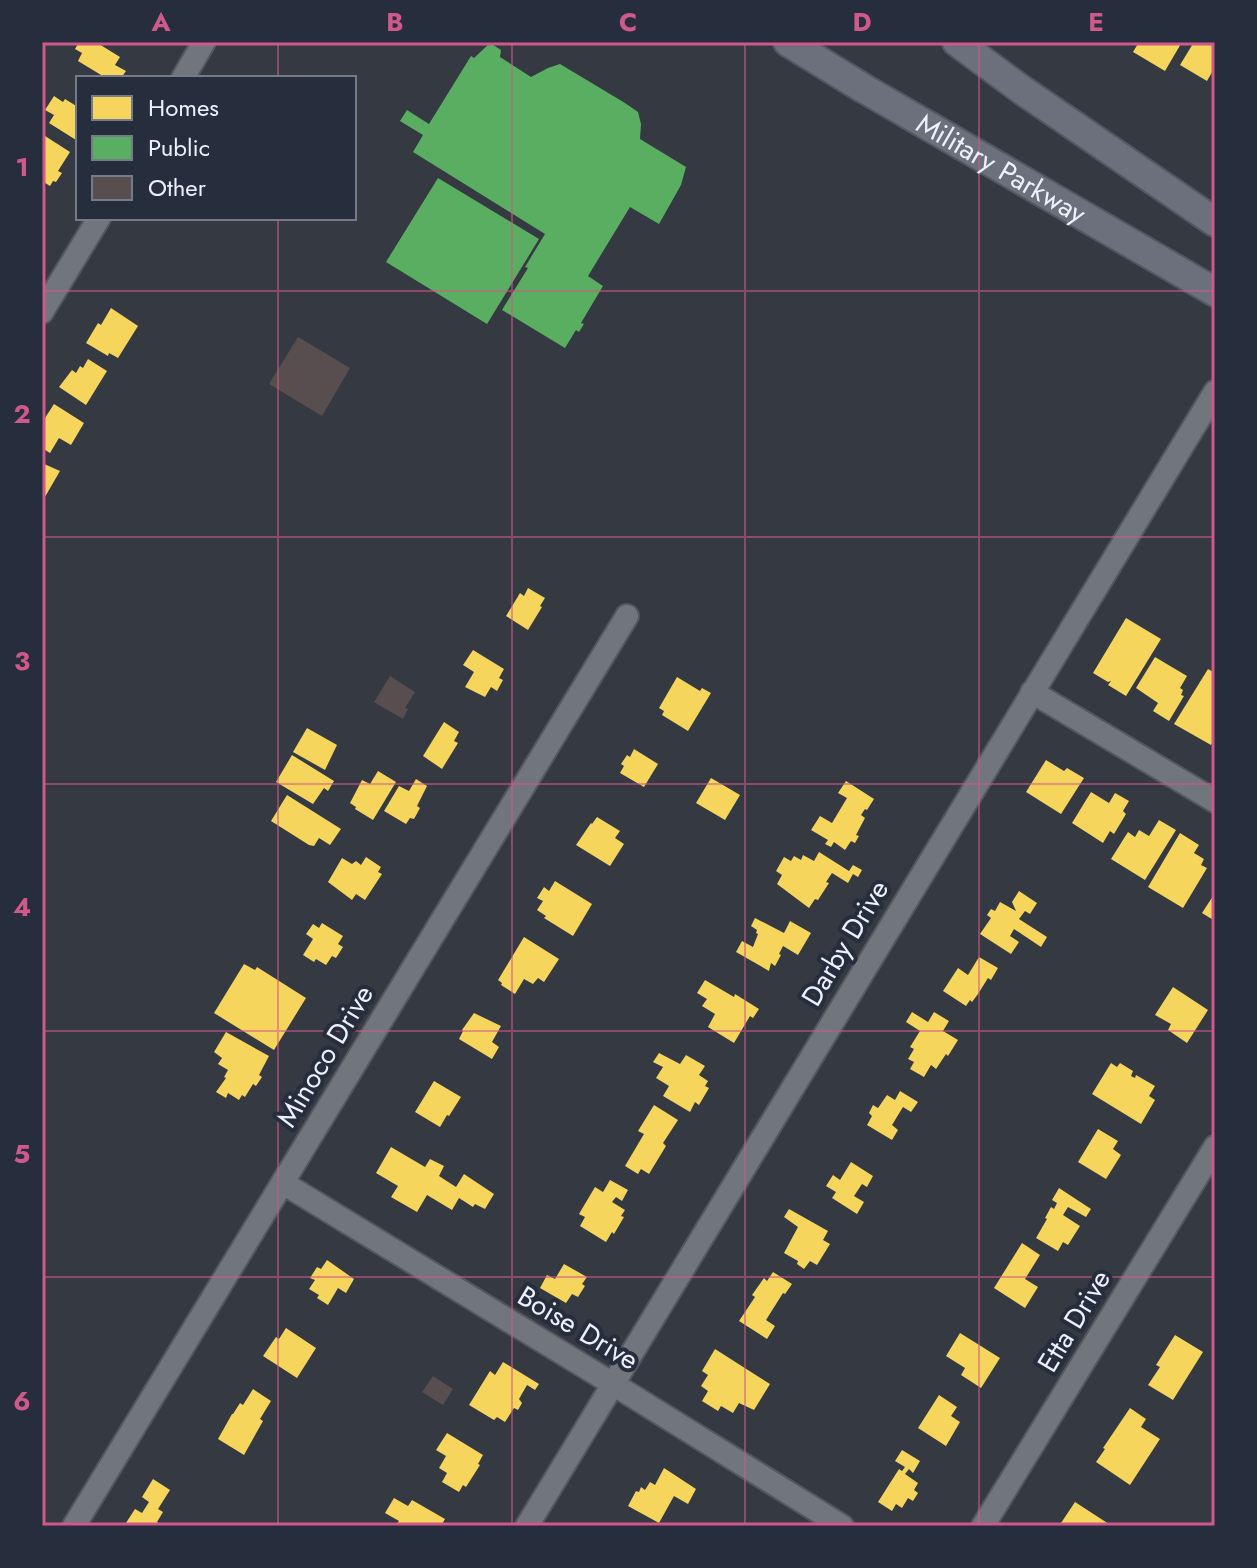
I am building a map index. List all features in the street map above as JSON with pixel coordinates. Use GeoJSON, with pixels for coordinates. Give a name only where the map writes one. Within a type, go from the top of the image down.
{"type":"FeatureCollection","features":[{"type":"Feature","properties":{"kind":"main road","name":"Military Parkway"},"geometry":{"type":"LineString","coordinates":[[788,42],[1215,292]]}},
{"type":"Feature","properties":{"kind":"main road"},"geometry":{"type":"LineString","coordinates":[[957,42],[1215,222]]}},
{"type":"Feature","properties":{"kind":"street"},"geometry":{"type":"LineString","coordinates":[[184,76],[204,42]]}},
{"type":"Feature","properties":{"kind":"street"},"geometry":{"type":"LineString","coordinates":[[42,312],[98,220]]}},
{"type":"Feature","properties":{"kind":"street","name":"Darby Drive"},"geometry":{"type":"LineString","coordinates":[[527,1526],[1215,392]]}},
{"type":"Feature","properties":{"kind":"street","name":"Minoco Drive"},"geometry":{"type":"LineString","coordinates":[[74,1526],[627,616]]}},
{"type":"Feature","properties":{"kind":"street"},"geometry":{"type":"LineString","coordinates":[[1032,692],[1215,801]]}},
{"type":"Feature","properties":{"kind":"street","name":"Etta Drive"},"geometry":{"type":"LineString","coordinates":[[983,1526],[1215,1147]]}},
{"type":"Feature","properties":{"kind":"street","name":"Boise Drive"},"geometry":{"type":"LineString","coordinates":[[283,1183],[842,1526]]}},
{"type":"Feature","properties":{"kind":"building: Homes"},"geometry":{"type":"Polygon","coordinates":[[[79,42],[100,42],[120,57],[115,65],[126,71],[122,76],[103,76],[78,61],[82,53],[75,49],[79,42]]]}},
{"type":"Feature","properties":{"kind":"building: Homes"},"geometry":{"type":"Polygon","coordinates":[[[1139,42],[1182,42],[1165,71],[1133,52],[1139,42]]]}},
{"type":"Feature","properties":{"kind":"building: Homes"},"geometry":{"type":"Polygon","coordinates":[[[1194,42],[1215,42],[1215,67],[1207,81],[1180,65],[1194,42]]]}},
{"type":"Feature","properties":{"kind":"building: Homes"},"geometry":{"type":"Polygon","coordinates":[[[54,96],[76,106],[76,140],[49,123],[54,115],[45,110],[54,96]]]}},
{"type":"Feature","properties":{"kind":"building: Homes"},"geometry":{"type":"Polygon","coordinates":[[[42,134],[70,152],[58,171],[62,173],[50,186],[42,181],[42,134]]]}},
{"type":"Feature","properties":{"kind":"building: Homes"},"geometry":{"type":"Polygon","coordinates":[[[111,308],[138,326],[118,358],[109,353],[108,356],[86,343],[111,308]]]}},
{"type":"Feature","properties":{"kind":"building: Homes"},"geometry":{"type":"Polygon","coordinates":[[[88,359],[107,371],[86,405],[59,387],[72,370],[76,373],[88,359]]]}},
{"type":"Feature","properties":{"kind":"building: Homes"},"geometry":{"type":"Polygon","coordinates":[[[54,404],[84,423],[71,445],[59,438],[50,453],[42,448],[42,420],[54,404]]]}},
{"type":"Feature","properties":{"kind":"building: Homes"},"geometry":{"type":"Polygon","coordinates":[[[42,463],[60,471],[42,502],[42,463]]]}},
{"type":"Feature","properties":{"kind":"building: Homes"},"geometry":{"type":"Polygon","coordinates":[[[528,588],[545,598],[528,630],[506,616],[520,593],[524,596],[528,588]]]}},
{"type":"Feature","properties":{"kind":"building: Homes"},"geometry":{"type":"Polygon","coordinates":[[[1126,618],[1161,639],[1126,696],[1108,685],[1111,681],[1093,673],[1126,618]]]}},
{"type":"Feature","properties":{"kind":"building: Homes"},"geometry":{"type":"Polygon","coordinates":[[[473,650],[504,669],[497,691],[491,687],[485,697],[465,687],[474,672],[463,665],[473,650]]]}},
{"type":"Feature","properties":{"kind":"building: Homes"},"geometry":{"type":"Polygon","coordinates":[[[1155,657],[1187,676],[1180,688],[1184,696],[1169,721],[1153,711],[1158,703],[1136,688],[1155,657]]]}},
{"type":"Feature","properties":{"kind":"building: Homes"},"geometry":{"type":"Polygon","coordinates":[[[1208,669],[1215,673],[1215,738],[1211,745],[1174,724],[1208,669]]]}},
{"type":"Feature","properties":{"kind":"building: Homes"},"geometry":{"type":"Polygon","coordinates":[[[677,677],[700,691],[702,688],[711,693],[688,731],[662,715],[664,711],[659,708],[677,677]]]}},
{"type":"Feature","properties":{"kind":"building: Homes"},"geometry":{"type":"Polygon","coordinates":[[[444,722],[459,732],[454,741],[458,743],[442,769],[423,756],[444,722]]]}},
{"type":"Feature","properties":{"kind":"building: Homes"},"geometry":{"type":"Polygon","coordinates":[[[307,728],[337,745],[325,770],[293,752],[307,728]]]}},
{"type":"Feature","properties":{"kind":"building: Homes"},"geometry":{"type":"Polygon","coordinates":[[[634,749],[658,764],[644,787],[620,773],[624,766],[621,764],[634,749]]]}},
{"type":"Feature","properties":{"kind":"building: Homes"},"geometry":{"type":"Polygon","coordinates":[[[292,755],[334,781],[328,791],[324,788],[313,804],[276,782],[292,755]]]}},
{"type":"Feature","properties":{"kind":"building: Homes"},"geometry":{"type":"Polygon","coordinates":[[[1046,760],[1084,778],[1061,814],[1026,792],[1046,760]]]}},
{"type":"Feature","properties":{"kind":"building: Homes"},"geometry":{"type":"Polygon","coordinates":[[[378,771],[396,782],[373,820],[350,803],[362,780],[370,784],[378,771]]]}},
{"type":"Feature","properties":{"kind":"building: Homes"},"geometry":{"type":"Polygon","coordinates":[[[711,778],[740,795],[725,820],[696,803],[711,778]]]}},
{"type":"Feature","properties":{"kind":"building: Homes"},"geometry":{"type":"Polygon","coordinates":[[[416,779],[427,786],[414,819],[410,818],[406,824],[384,811],[399,786],[409,791],[416,779]]]}},
{"type":"Feature","properties":{"kind":"building: Homes"},"geometry":{"type":"Polygon","coordinates":[[[846,781],[874,799],[861,815],[865,818],[856,835],[859,836],[845,850],[834,842],[831,847],[825,844],[828,840],[811,830],[820,816],[832,823],[847,798],[838,793],[846,781]]]}},
{"type":"Feature","properties":{"kind":"building: Homes"},"geometry":{"type":"Polygon","coordinates":[[[1091,792],[1109,803],[1115,793],[1129,801],[1123,811],[1126,814],[1114,834],[1110,831],[1103,843],[1072,823],[1091,792]]]}},
{"type":"Feature","properties":{"kind":"building: Homes"},"geometry":{"type":"Polygon","coordinates":[[[287,795],[341,829],[330,845],[319,838],[314,846],[309,845],[271,821],[287,795]]]}},
{"type":"Feature","properties":{"kind":"building: Homes"},"geometry":{"type":"Polygon","coordinates":[[[597,817],[620,831],[615,838],[624,844],[610,866],[576,845],[597,817]]]}},
{"type":"Feature","properties":{"kind":"building: Homes"},"geometry":{"type":"Polygon","coordinates":[[[1159,820],[1176,830],[1145,880],[1111,859],[1128,832],[1135,837],[1139,830],[1149,836],[1159,820]]]}},
{"type":"Feature","properties":{"kind":"building: Homes"},"geometry":{"type":"Polygon","coordinates":[[[1180,833],[1199,845],[1194,853],[1204,859],[1201,865],[1207,868],[1183,908],[1148,887],[1180,833]]]}},
{"type":"Feature","properties":{"kind":"building: Homes"},"geometry":{"type":"Polygon","coordinates":[[[819,852],[849,871],[853,865],[862,870],[858,877],[853,874],[848,883],[832,873],[818,900],[815,899],[809,908],[777,884],[782,875],[776,871],[784,857],[791,861],[794,856],[801,860],[803,855],[814,861],[819,852]]]}},
{"type":"Feature","properties":{"kind":"building: Homes"},"geometry":{"type":"Polygon","coordinates":[[[366,857],[381,867],[378,872],[382,874],[365,900],[356,894],[352,900],[328,882],[342,858],[361,865],[366,857]]]}},
{"type":"Feature","properties":{"kind":"building: Homes"},"geometry":{"type":"Polygon","coordinates":[[[555,881],[592,904],[573,936],[537,910],[543,901],[537,898],[544,887],[549,891],[555,881]]]}},
{"type":"Feature","properties":{"kind":"building: Homes"},"geometry":{"type":"Polygon","coordinates":[[[1019,891],[1037,903],[1030,914],[1025,911],[1019,919],[1047,937],[1041,947],[1014,929],[1010,936],[1019,942],[1011,954],[980,934],[991,918],[987,915],[991,909],[995,911],[1000,902],[1016,911],[1012,902],[1019,891]]]}},
{"type":"Feature","properties":{"kind":"building: Homes"},"geometry":{"type":"Polygon","coordinates":[[[1215,893],[1215,921],[1202,913],[1215,893]]]}},
{"type":"Feature","properties":{"kind":"building: Homes"},"geometry":{"type":"Polygon","coordinates":[[[755,918],[784,933],[790,921],[811,933],[798,955],[783,946],[775,966],[771,963],[769,971],[736,952],[742,941],[753,947],[758,934],[751,926],[755,918]]]}},
{"type":"Feature","properties":{"kind":"building: Homes"},"geometry":{"type":"Polygon","coordinates":[[[322,923],[343,936],[338,944],[343,947],[336,958],[332,956],[326,965],[303,955],[313,939],[306,934],[313,924],[319,928],[322,923]]]}},
{"type":"Feature","properties":{"kind":"building: Homes"},"geometry":{"type":"Polygon","coordinates":[[[524,937],[559,959],[544,982],[538,978],[533,984],[524,979],[515,994],[498,980],[524,937]]]}},
{"type":"Feature","properties":{"kind":"building: Homes"},"geometry":{"type":"Polygon","coordinates":[[[979,957],[998,968],[966,1006],[943,991],[958,968],[968,975],[979,957]]]}},
{"type":"Feature","properties":{"kind":"building: Homes"},"geometry":{"type":"Polygon","coordinates":[[[244,964],[255,970],[257,967],[306,998],[274,1050],[214,1013],[244,964]]]}},
{"type":"Feature","properties":{"kind":"building: Homes"},"geometry":{"type":"Polygon","coordinates":[[[705,980],[759,1009],[753,1018],[750,1016],[734,1043],[708,1027],[715,1014],[702,1006],[707,999],[697,993],[705,980]]]}},
{"type":"Feature","properties":{"kind":"building: Homes"},"geometry":{"type":"Polygon","coordinates":[[[1173,987],[1208,1010],[1187,1043],[1168,1030],[1171,1024],[1155,1015],[1173,987]]]}},
{"type":"Feature","properties":{"kind":"building: Homes"},"geometry":{"type":"Polygon","coordinates":[[[912,1012],[928,1022],[934,1012],[949,1021],[943,1031],[958,1040],[948,1056],[946,1054],[936,1069],[931,1065],[924,1077],[910,1069],[914,1062],[908,1059],[914,1049],[910,1047],[920,1031],[906,1022],[912,1012]]]}},
{"type":"Feature","properties":{"kind":"building: Homes"},"geometry":{"type":"Polygon","coordinates":[[[474,1013],[501,1026],[492,1042],[499,1047],[492,1059],[459,1039],[474,1013]]]}},
{"type":"Feature","properties":{"kind":"building: Homes"},"geometry":{"type":"Polygon","coordinates":[[[226,1032],[269,1056],[256,1086],[253,1084],[245,1097],[242,1095],[239,1100],[228,1093],[226,1098],[216,1092],[228,1070],[218,1064],[222,1058],[214,1052],[226,1032]]]}},
{"type":"Feature","properties":{"kind":"building: Homes"},"geometry":{"type":"Polygon","coordinates":[[[659,1053],[680,1064],[686,1055],[705,1066],[699,1075],[708,1081],[705,1086],[709,1088],[699,1105],[695,1102],[690,1112],[663,1096],[669,1086],[656,1078],[663,1067],[653,1062],[659,1053]]]}},
{"type":"Feature","properties":{"kind":"building: Homes"},"geometry":{"type":"Polygon","coordinates":[[[1111,1063],[1117,1067],[1120,1063],[1133,1071],[1131,1076],[1135,1078],[1136,1075],[1155,1086],[1149,1096],[1155,1100],[1141,1124],[1092,1094],[1111,1063]]]}},
{"type":"Feature","properties":{"kind":"building: Homes"},"geometry":{"type":"Polygon","coordinates":[[[434,1081],[461,1097],[440,1127],[415,1112],[434,1081]]]}},
{"type":"Feature","properties":{"kind":"building: Homes"},"geometry":{"type":"Polygon","coordinates":[[[900,1091],[918,1102],[911,1112],[903,1107],[892,1125],[898,1130],[892,1140],[867,1125],[873,1105],[878,1108],[887,1095],[895,1100],[900,1091]]]}},
{"type":"Feature","properties":{"kind":"building: Homes"},"geometry":{"type":"Polygon","coordinates":[[[654,1105],[678,1120],[649,1174],[641,1169],[638,1174],[625,1166],[644,1134],[638,1131],[654,1105]]]}},
{"type":"Feature","properties":{"kind":"building: Homes"},"geometry":{"type":"Polygon","coordinates":[[[1098,1129],[1118,1141],[1113,1149],[1121,1155],[1106,1179],[1078,1162],[1098,1129]]]}},
{"type":"Feature","properties":{"kind":"building: Homes"},"geometry":{"type":"Polygon","coordinates":[[[391,1147],[425,1167],[430,1159],[444,1166],[439,1176],[456,1187],[464,1174],[494,1194],[485,1209],[475,1204],[473,1207],[459,1198],[452,1210],[427,1195],[417,1212],[391,1197],[398,1186],[376,1173],[391,1147]]]}},
{"type":"Feature","properties":{"kind":"building: Homes"},"geometry":{"type":"Polygon","coordinates":[[[851,1162],[873,1176],[867,1187],[862,1184],[854,1196],[864,1202],[857,1214],[832,1198],[836,1192],[826,1186],[833,1175],[840,1180],[851,1162]]]}},
{"type":"Feature","properties":{"kind":"building: Homes"},"geometry":{"type":"Polygon","coordinates":[[[610,1180],[628,1190],[622,1201],[616,1197],[612,1202],[625,1210],[621,1216],[624,1217],[606,1242],[580,1226],[585,1217],[579,1214],[595,1187],[603,1192],[610,1180]]]}},
{"type":"Feature","properties":{"kind":"building: Homes"},"geometry":{"type":"Polygon","coordinates":[[[1059,1188],[1091,1209],[1086,1217],[1068,1207],[1063,1215],[1080,1226],[1068,1245],[1063,1242],[1058,1251],[1036,1238],[1051,1207],[1054,1209],[1057,1203],[1052,1200],[1059,1188]]]}},
{"type":"Feature","properties":{"kind":"building: Homes"},"geometry":{"type":"Polygon","coordinates":[[[789,1209],[828,1231],[823,1240],[830,1244],[817,1265],[810,1261],[804,1269],[797,1264],[798,1261],[784,1253],[798,1227],[784,1217],[789,1209]]]}},
{"type":"Feature","properties":{"kind":"building: Homes"},"geometry":{"type":"Polygon","coordinates":[[[1022,1243],[1040,1255],[1025,1279],[1038,1287],[1025,1308],[994,1288],[1022,1243]]]}},
{"type":"Feature","properties":{"kind":"building: Homes"},"geometry":{"type":"Polygon","coordinates":[[[327,1260],[354,1279],[346,1293],[338,1288],[328,1305],[309,1289],[315,1280],[310,1278],[317,1267],[321,1269],[327,1260]]]}},
{"type":"Feature","properties":{"kind":"building: Homes"},"geometry":{"type":"Polygon","coordinates":[[[564,1264],[587,1277],[578,1297],[572,1294],[566,1303],[540,1288],[547,1275],[555,1279],[564,1264]]]}},
{"type":"Feature","properties":{"kind":"building: Homes"},"geometry":{"type":"Polygon","coordinates":[[[773,1272],[792,1284],[766,1320],[775,1326],[767,1339],[739,1321],[755,1297],[752,1295],[764,1278],[767,1281],[773,1272]]]}},
{"type":"Feature","properties":{"kind":"building: Homes"},"geometry":{"type":"Polygon","coordinates":[[[286,1328],[316,1348],[297,1378],[263,1356],[286,1328]]]}},
{"type":"Feature","properties":{"kind":"building: Homes"},"geometry":{"type":"Polygon","coordinates":[[[960,1333],[1000,1358],[981,1388],[961,1375],[965,1368],[946,1356],[960,1333]]]}},
{"type":"Feature","properties":{"kind":"building: Homes"},"geometry":{"type":"Polygon","coordinates":[[[1175,1335],[1203,1352],[1173,1400],[1148,1385],[1160,1367],[1156,1365],[1175,1335]]]}},
{"type":"Feature","properties":{"kind":"building: Homes"},"geometry":{"type":"Polygon","coordinates":[[[715,1349],[770,1384],[754,1410],[739,1403],[733,1413],[721,1406],[718,1411],[702,1401],[708,1391],[701,1386],[708,1375],[702,1371],[715,1349]]]}},
{"type":"Feature","properties":{"kind":"building: Homes"},"geometry":{"type":"Polygon","coordinates":[[[503,1362],[539,1384],[535,1390],[527,1385],[519,1399],[522,1403],[518,1410],[514,1408],[505,1422],[497,1417],[494,1420],[469,1405],[490,1371],[495,1375],[503,1362]]]}},
{"type":"Feature","properties":{"kind":"building: Homes"},"geometry":{"type":"Polygon","coordinates":[[[253,1389],[271,1401],[244,1455],[218,1439],[232,1414],[240,1403],[243,1405],[253,1389]]]}},
{"type":"Feature","properties":{"kind":"building: Homes"},"geometry":{"type":"Polygon","coordinates":[[[939,1395],[957,1407],[951,1416],[960,1422],[946,1446],[918,1428],[939,1395]]]}},
{"type":"Feature","properties":{"kind":"building: Homes"},"geometry":{"type":"Polygon","coordinates":[[[1130,1408],[1146,1419],[1141,1427],[1160,1439],[1130,1485],[1096,1462],[1130,1408]]]}},
{"type":"Feature","properties":{"kind":"building: Homes"},"geometry":{"type":"Polygon","coordinates":[[[447,1433],[483,1455],[466,1487],[463,1485],[459,1492],[442,1482],[447,1473],[439,1468],[446,1456],[436,1450],[447,1433]]]}},
{"type":"Feature","properties":{"kind":"building: Homes"},"geometry":{"type":"Polygon","coordinates":[[[902,1450],[920,1461],[913,1473],[909,1469],[905,1474],[918,1483],[914,1490],[918,1493],[913,1501],[908,1498],[902,1508],[896,1504],[892,1511],[878,1502],[899,1469],[902,1471],[905,1467],[895,1461],[902,1450]]]}},
{"type":"Feature","properties":{"kind":"building: Homes"},"geometry":{"type":"Polygon","coordinates":[[[664,1468],[696,1489],[688,1504],[674,1496],[659,1523],[628,1506],[641,1487],[645,1490],[650,1482],[655,1485],[664,1468]]]}},
{"type":"Feature","properties":{"kind":"building: Homes"},"geometry":{"type":"Polygon","coordinates":[[[153,1479],[170,1490],[158,1509],[163,1512],[157,1522],[163,1526],[124,1526],[135,1509],[142,1513],[149,1502],[142,1497],[153,1479]]]}},
{"type":"Feature","properties":{"kind":"building: Homes"},"geometry":{"type":"Polygon","coordinates":[[[394,1498],[408,1506],[412,1500],[445,1519],[441,1526],[396,1525],[399,1521],[385,1513],[394,1498]]]}},
{"type":"Feature","properties":{"kind":"building: Homes"},"geometry":{"type":"Polygon","coordinates":[[[1075,1502],[1112,1526],[1059,1526],[1075,1502]]]}},
{"type":"Feature","properties":{"kind":"building: Public"},"geometry":{"type":"Polygon","coordinates":[[[490,43],[501,50],[500,57],[531,77],[560,64],[625,103],[638,112],[640,139],[686,167],[681,185],[659,224],[630,207],[588,276],[603,286],[581,323],[584,324],[579,332],[576,330],[565,348],[502,310],[545,234],[413,152],[423,135],[400,121],[407,110],[429,124],[471,56],[474,58],[490,43]]]}},
{"type":"Feature","properties":{"kind":"building: Public"},"geometry":{"type":"Polygon","coordinates":[[[438,178],[539,239],[487,324],[386,262],[438,178]]]}},
{"type":"Feature","properties":{"kind":"building: Other"},"geometry":{"type":"Polygon","coordinates":[[[298,337],[350,368],[322,416],[269,384],[298,337]]]}},
{"type":"Feature","properties":{"kind":"building: Other"},"geometry":{"type":"Polygon","coordinates":[[[390,676],[415,692],[405,708],[408,709],[403,719],[374,702],[390,676]]]}},
{"type":"Feature","properties":{"kind":"building: Other"},"geometry":{"type":"Polygon","coordinates":[[[433,1376],[453,1389],[443,1405],[422,1392],[433,1376]]]}}]}
